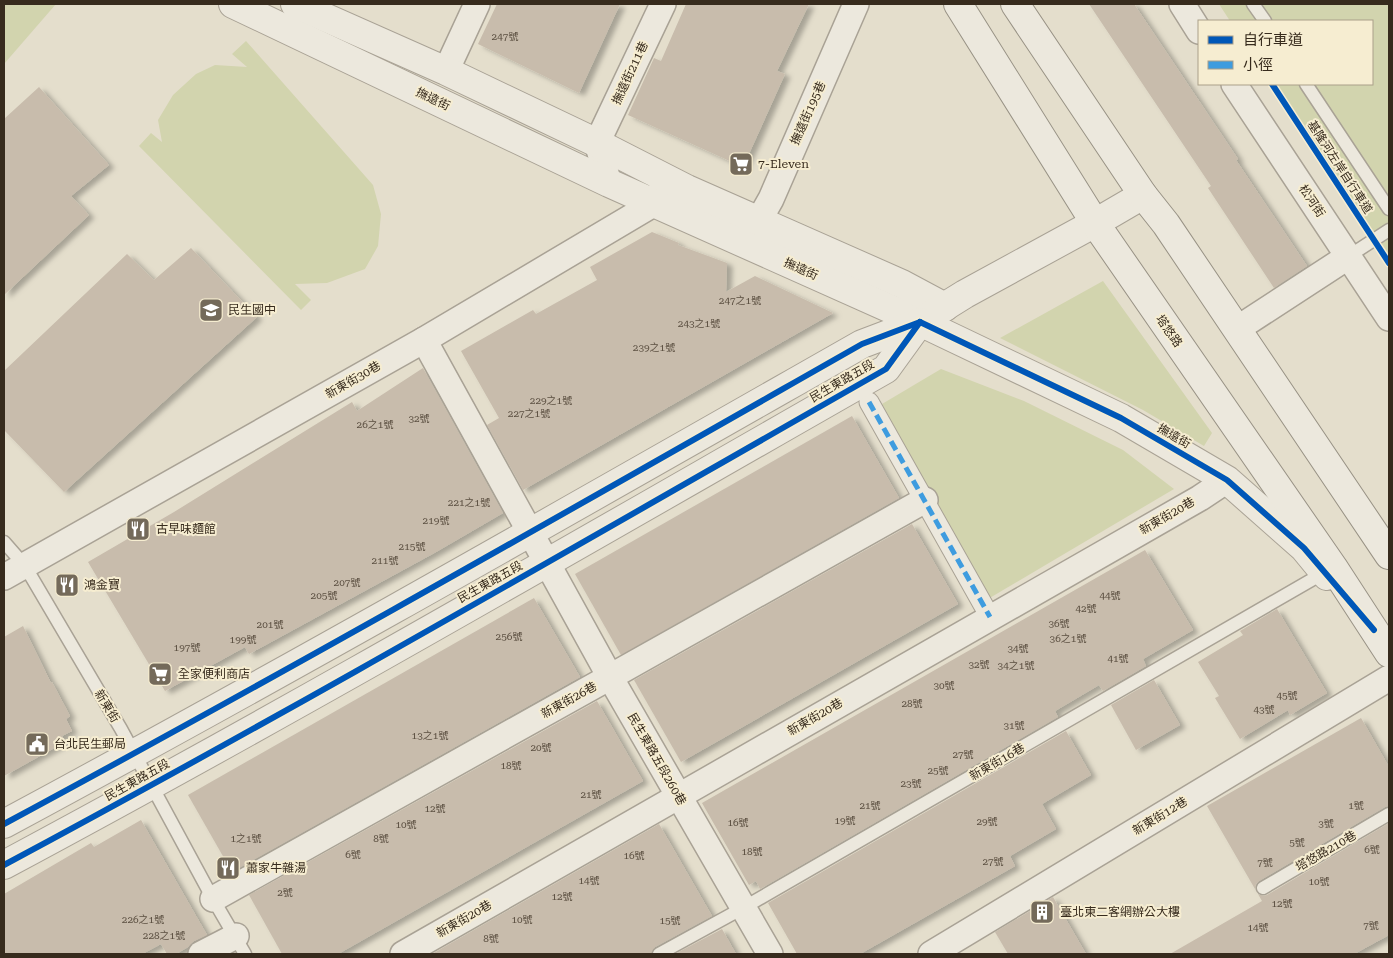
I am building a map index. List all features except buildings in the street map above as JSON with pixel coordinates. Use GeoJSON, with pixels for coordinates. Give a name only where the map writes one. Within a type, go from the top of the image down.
{"type":"FeatureCollection","features":[{"type":"Feature","properties":{"kind":"street","name":"撫遠街"},"geometry":{"type":"LineString","coordinates":[[234,4],[271,12],[609,183],[920,322],[1121,418],[1227,480],[1329,570]]}},
{"type":"Feature","properties":{"kind":"street"},"geometry":{"type":"LineString","coordinates":[[295,4],[446,71],[597,143],[667,180],[758,222],[902,284],[945,307]]}},
{"type":"Feature","properties":{"kind":"street"},"geometry":{"type":"LineString","coordinates":[[446,71],[476,4]]}},
{"type":"Feature","properties":{"kind":"street","name":"撫遠街211巷"},"geometry":{"type":"LineString","coordinates":[[597,143],[663,4]]}},
{"type":"Feature","properties":{"kind":"street","name":"撫遠街195巷"},"geometry":{"type":"LineString","coordinates":[[758,222],[771,199],[856,4]]}},
{"type":"Feature","properties":{"kind":"street","name":"塔悠路"},"geometry":{"type":"LineString","coordinates":[[958,4],[1096,224],[1329,570],[1389,653]]}},
{"type":"Feature","properties":{"kind":"street"},"geometry":{"type":"LineString","coordinates":[[1015,4],[1143,195],[1166,224],[1389,554]]}},
{"type":"Feature","properties":{"kind":"street"},"geometry":{"type":"LineString","coordinates":[[1182,4],[1198,28]]}},
{"type":"Feature","properties":{"kind":"street","name":"松河街"},"geometry":{"type":"LineString","coordinates":[[1235,85],[1389,318]]}},
{"type":"Feature","properties":{"kind":"street"},"geometry":{"type":"LineString","coordinates":[[597,143],[609,183]]}},
{"type":"Feature","properties":{"kind":"street"},"geometry":{"type":"LineString","coordinates":[[655,203],[667,180]]}},
{"type":"Feature","properties":{"kind":"street","name":"民生東路五段"},"geometry":{"type":"LineString","coordinates":[[4,824],[134,754],[530,533],[862,344],[920,322],[1096,224],[1143,195]]}},
{"type":"Feature","properties":{"kind":"street","name":"新東街30巷"},"geometry":{"type":"LineString","coordinates":[[14,572],[424,340],[655,203]]}},
{"type":"Feature","properties":{"kind":"street"},"geometry":{"type":"LineString","coordinates":[[1236,329],[1348,256]]}},
{"type":"Feature","properties":{"kind":"street","name":"民生東路五段"},"geometry":{"type":"LineString","coordinates":[[4,865],[126,800],[150,784],[547,563],[886,369],[920,322]]}},
{"type":"Feature","properties":{"kind":"street","name":"民生東路五段260巷"},"geometry":{"type":"LineString","coordinates":[[424,340],[610,678],[770,954]]}},
{"type":"Feature","properties":{"kind":"street"},"geometry":{"type":"LineString","coordinates":[[869,402],[990,617]]}},
{"type":"Feature","properties":{"kind":"street","name":"新東街20巷"},"geometry":{"type":"LineString","coordinates":[[403,954],[1200,498],[1227,480]]}},
{"type":"Feature","properties":{"kind":"street","name":"新東街26巷"},"geometry":{"type":"LineString","coordinates":[[213,899],[610,678],[924,500]]}},
{"type":"Feature","properties":{"kind":"street","name":"新東街12巷"},"geometry":{"type":"LineString","coordinates":[[931,954],[1389,678]]}},
{"type":"Feature","properties":{"kind":"street"},"geometry":{"type":"LineString","coordinates":[[201,954],[240,945]]}},
{"type":"Feature","properties":{"kind":"lane"},"geometry":{"type":"LineString","coordinates":[[1253,4],[1264,20]]}},
{"type":"Feature","properties":{"kind":"lane"},"geometry":{"type":"LineString","coordinates":[[1307,85],[1389,209]]}},
{"type":"Feature","properties":{"kind":"lane"},"geometry":{"type":"LineString","coordinates":[[1348,256],[1389,230]]}},
{"type":"Feature","properties":{"kind":"lane","name":"新東街"},"geometry":{"type":"LineString","coordinates":[[4,542],[14,572],[134,754],[240,945]]}},
{"type":"Feature","properties":{"kind":"lane","name":"新東街16巷"},"geometry":{"type":"LineString","coordinates":[[659,954],[743,908],[1329,570]]}},
{"type":"Feature","properties":{"kind":"lane","name":"塔悠路210巷"},"geometry":{"type":"LineString","coordinates":[[1263,888],[1389,814]]}},
{"type":"Feature","properties":{"kind":"green space"},"geometry":{"type":"Polygon","coordinates":[[[4,4],[56,4],[4,64],[4,4]]]}},
{"type":"Feature","properties":{"kind":"green space"},"geometry":{"type":"Polygon","coordinates":[[[1219,4],[1389,4],[1389,263],[1272,85],[1373,85],[1373,20],[1229,20],[1219,4]]]}},
{"type":"Feature","properties":{"kind":"green space"},"geometry":{"type":"Polygon","coordinates":[[[246,41],[373,185],[381,214],[378,246],[365,269],[327,283],[295,284],[311,300],[301,310],[139,146],[151,133],[162,142],[158,120],[173,95],[196,74],[215,65],[247,67],[232,54],[246,41]]]}},
{"type":"Feature","properties":{"kind":"green space"},"geometry":{"type":"Polygon","coordinates":[[[1103,281],[1212,433],[1204,446],[1143,410],[1000,338],[1103,281]]]}},
{"type":"Feature","properties":{"kind":"green space"},"geometry":{"type":"Polygon","coordinates":[[[941,369],[1024,401],[1123,450],[1174,489],[988,599],[882,404],[941,369]]]}},
{"type":"Feature","properties":{"kind":"marked path"},"geometry":{"type":"LineString","coordinates":[[869,402],[990,617]]}},
{"type":"Feature","properties":{"kind":"cycle path","name":"基隆河左岸自行車道"},"geometry":{"type":"LineString","coordinates":[[1273,85],[1389,263]]}},
{"type":"Feature","properties":{"kind":"cycle path"},"geometry":{"type":"LineString","coordinates":[[920,322],[1121,418],[1227,480],[1304,548],[1374,630]]}},
{"type":"Feature","properties":{"kind":"cycle path"},"geometry":{"type":"LineString","coordinates":[[4,824],[327,647],[862,344],[920,322]]}},
{"type":"Feature","properties":{"kind":"cycle path"},"geometry":{"type":"LineString","coordinates":[[4,865],[226,744],[886,369],[920,322]]}},
{"type":"Feature","properties":{"kind":"place","name":"7-Eleven"},"geometry":{"type":"Point","coordinates":[741,164]}},
{"type":"Feature","properties":{"kind":"place","name":"民生國中"},"geometry":{"type":"Point","coordinates":[211,310]}},
{"type":"Feature","properties":{"kind":"place","name":"古早味麵館"},"geometry":{"type":"Point","coordinates":[138,529]}},
{"type":"Feature","properties":{"kind":"place","name":"鴻金寶"},"geometry":{"type":"Point","coordinates":[67,585]}},
{"type":"Feature","properties":{"kind":"place","name":"全家便利商店"},"geometry":{"type":"Point","coordinates":[160,674]}},
{"type":"Feature","properties":{"kind":"place","name":"台北民生郵局"},"geometry":{"type":"Point","coordinates":[37,744]}},
{"type":"Feature","properties":{"kind":"place","name":"蕭家牛雜湯"},"geometry":{"type":"Point","coordinates":[228,868]}},
{"type":"Feature","properties":{"kind":"place","name":"臺北東二客網辦公大樓"},"geometry":{"type":"Point","coordinates":[1042,912]}}]}
